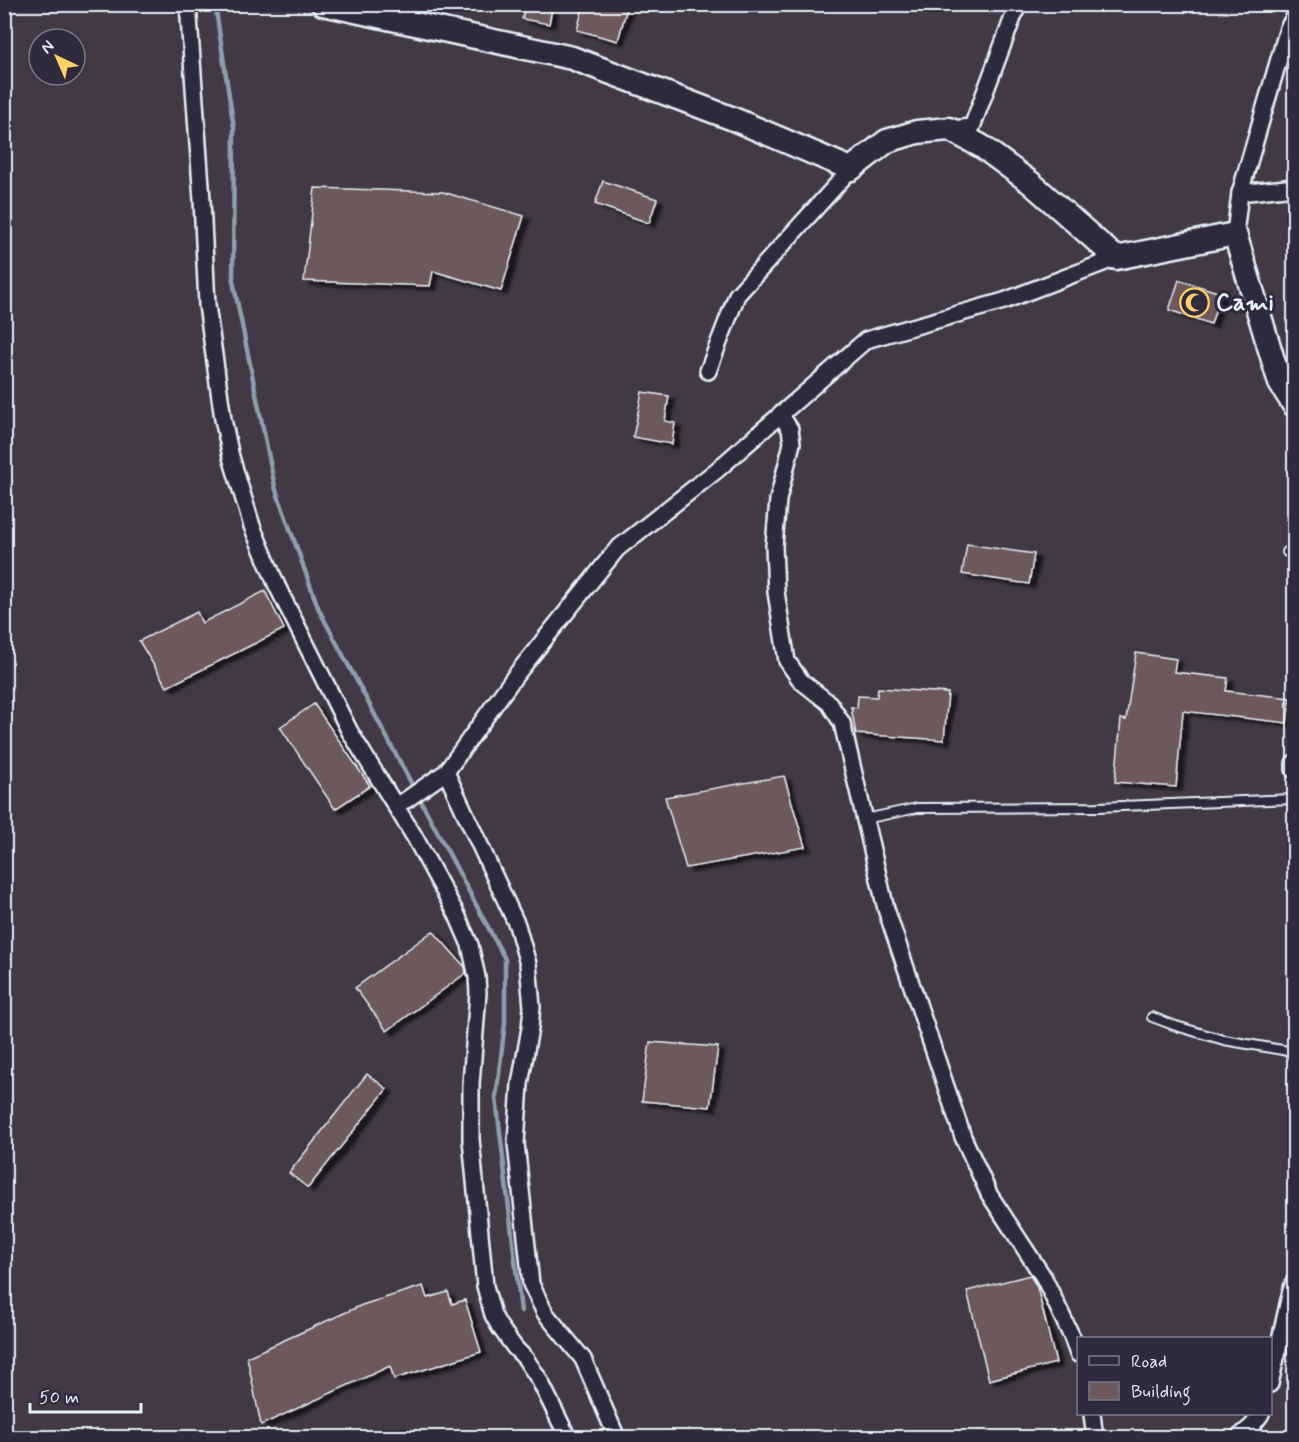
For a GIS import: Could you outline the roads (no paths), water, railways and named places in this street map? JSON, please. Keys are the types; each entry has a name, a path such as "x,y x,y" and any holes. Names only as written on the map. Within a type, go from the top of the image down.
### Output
{"street":[{"path":"188,4 207,305 223,419 231,457 252,526 277,586 350,732 401,803 470,945 476,969 478,1010 471,1083 471,1138 482,1261 488,1301 499,1326 539,1379 568,1437"},
{"path":"323,4 572,57 731,118 851,169"},
{"path":"708,371 737,295 851,169 887,141 916,132 972,127 1018,4"},
{"path":"1294,18 1288,28 1240,193 1235,234 1280,382 1294,405"},
{"path":"949,129 981,146 1030,183 1116,258"},
{"path":"1240,193 1294,187"},
{"path":"401,803 440,777 515,676 616,549 717,470 866,339 1004,301 1116,258 1235,234"},
{"path":"780,414 788,424 792,443 778,500 774,546 776,592 787,661 801,681 829,704 842,723 886,909 971,1157 989,1194 1044,1278 1077,1351"},
{"path":"1294,763 1294,770"},
{"path":"440,777 518,925 528,964 532,1007 520,1084 516,1143 531,1284 545,1313 583,1359 617,1437"},
{"path":"1272,1375 1294,1282"},
{"path":"1092,1415 1095,1437"},
{"path":"1238,1437 1252,1426 1260,1415"}],"lane":[{"path":"865,819 917,808 1098,807 1294,799"},
{"path":"1152,1017 1216,1038 1294,1052"}],"waterway":[{"path":"215,4 234,128 233,281 275,487 319,610 505,959 505,1023 496,1098 521,1311"}],"place":[{"name":"Cami","path":"1195,302"}]}
